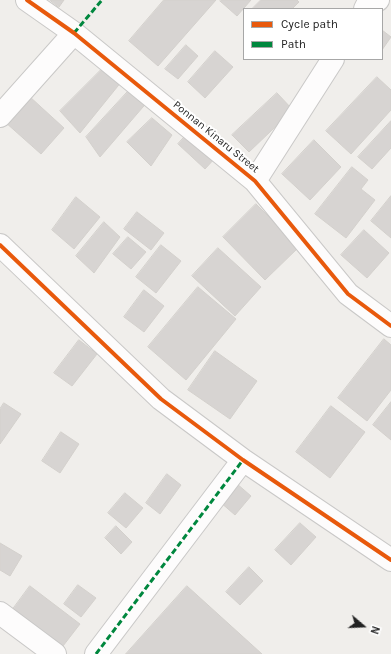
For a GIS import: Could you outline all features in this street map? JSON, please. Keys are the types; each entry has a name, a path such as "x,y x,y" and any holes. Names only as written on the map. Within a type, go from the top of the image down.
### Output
{"street":[{"name":"Ponnan Kinaru Street","path":"27,0 74,33 255,181 348,294 391,326"},
{"path":"0,116 74,33"},
{"path":"255,181 332,60"},
{"path":"0,246 161,399 243,460 391,560"},
{"path":"96,654 243,460"},
{"path":"0,613 55,654"}],"building":[{"path":"50,0 64,0 59,7"},
{"path":"164,0 216,0 158,66 129,41"},
{"path":"221,0 251,0 237,16 220,1"},
{"path":"261,0 297,0 299,2 293,8 253,8"},
{"path":"383,31 391,37 383,49"},
{"path":"186,45 198,56 178,79 165,69"},
{"path":"215,51 233,67 205,98 188,82"},
{"path":"105,66 122,81 80,133 60,111"},
{"path":"377,77 391,90 391,110 351,154 326,131"},
{"path":"133,86 149,100 100,157 86,137"},
{"path":"277,93 293,110 249,152 232,135"},
{"path":"29,96 64,128 41,154 5,122"},
{"path":"152,118 172,135 151,166 127,142"},
{"path":"391,121 391,148 372,169 358,157"},
{"path":"189,132 216,157 205,169 178,144"},
{"path":"314,140 341,167 310,200 282,174"},
{"path":"352,167 368,180 361,189 375,200 346,238 315,214"},
{"path":"391,196 391,238 371,221"},
{"path":"76,197 100,217 74,249 52,230"},
{"path":"256,204 299,247 265,280 223,237"},
{"path":"137,212 164,233 151,250 124,229"},
{"path":"104,222 120,237 94,273 76,256"},
{"path":"364,230 389,253 367,278 341,255"},
{"path":"128,237 146,252 131,269 113,254"},
{"path":"161,245 181,261 156,293 136,277"},
{"path":"218,248 261,287 235,316 192,276"},
{"path":"198,287 236,319 186,380 148,347"},
{"path":"144,290 164,306 144,332 124,317"},
{"path":"384,339 391,345 391,390 367,421 338,398"},
{"path":"79,340 97,354 72,386 54,373"},
{"path":"215,351 257,381 230,419 188,390"},
{"path":"391,402 391,440 373,425"},
{"path":"4,403 21,414 0,444 0,409"},
{"path":"331,406 365,432 330,478 296,452"},
{"path":"61,432 79,444 60,473 42,461"},
{"path":"167,474 181,485 160,514 146,503"},
{"path":"236,483 251,496 235,515 220,502"},
{"path":"125,493 143,508 126,528 108,513"},
{"path":"300,523 316,537 291,565 275,550"},
{"path":"116,526 132,542 121,554 105,538"},
{"path":"0,543 22,556 10,576 0,570"},
{"path":"249,567 263,581 240,605 226,592"},
{"path":"78,585 96,598 81,617 64,604"},
{"path":"30,586 80,624 63,646 13,609"},
{"path":"187,586 262,654 126,654"}],"marked path":[{"path":"74,33 102,0"},
{"path":"96,654 243,460"}],"cycle path":[{"path":"27,0 74,33 255,181 348,294 391,326"},
{"path":"0,245 161,399 243,460 391,560"}]}
